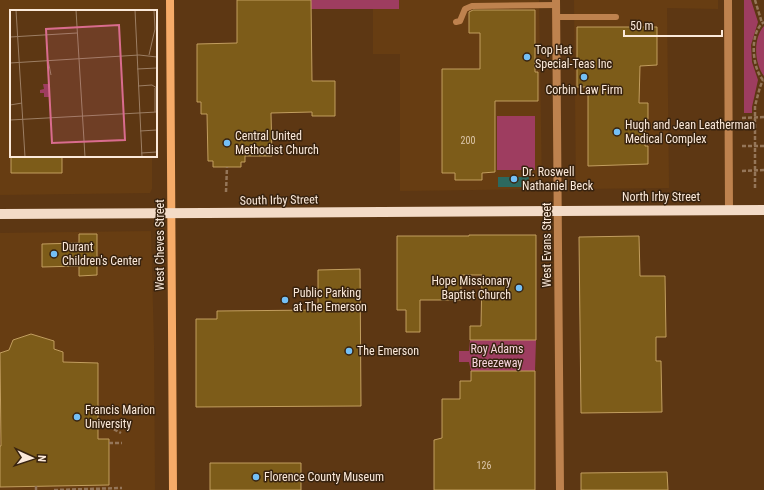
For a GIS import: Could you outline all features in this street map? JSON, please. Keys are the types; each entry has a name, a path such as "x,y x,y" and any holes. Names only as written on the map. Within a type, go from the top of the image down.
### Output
{"main road":[{"name":"West Cheves Street","path":"170,0 172,490"},
{"name":"South Irby Street","path":"0,214 172,214 558,210"},
{"name":"North Irby Street","path":"558,210 764,210"}],"street":[{"path":"728,0 729,210"},
{"name":"West Evans Street","path":"556,3 560,490"}],"lane":[{"path":"456,22 460,21 465,9 472,6 556,3"},
{"path":"556,17 616,17"}],"path":[{"path":"755,0 763,22 755,38 754,51 756,67 761,78 764,80 755,102 755,188"},
{"path":"742,118 764,117"},
{"path":"742,146 764,146"},
{"path":"226,192 227,167"},
{"path":"742,171 764,170"},
{"path":"98,421 122,433"},
{"path":"109,443 122,443"},
{"path":"54,490 122,488"}],"shaded area":[{"path":"0,0 150,0 150,10 10,10 10,157 152,157 152,189 150,193 0,195"},
{"path":"399,0 539,0 542,189 400,191 400,54 373,54 373,8 399,9"},
{"path":"574,0 718,0 718,9 667,8 669,188 576,189"},
{"name":"Francis Marion University","path":"151,231 154,345 155,490 0,490 0,233"}],"green space":[{"path":"311,0 399,0 399,9 311,9"},
{"path":"744,0 751,0 758,22 751,45 752,62 758,80 752,113 744,113"},
{"path":"764,26 764,76 758,64 756,51 758,37"},
{"path":"497,116 535,116 535,170 497,170"},
{"name":"Roy Adams Breezeway","path":"470,340 536,340 535,371 471,371 469,362 459,362 459,351 469,351"}],"water":[{"path":"498,177 511,177 511,180 516,180 516,177 529,177 528,187 498,187"}],"building":[{"path":"237,0 311,0 312,81 335,81 335,116 312,116 312,112 271,113 272,156 245,156 245,162 241,162 241,167 213,167 213,161 208,161 207,114 201,114 201,102 197,102 197,44 237,43"},
{"path":"473,10 535,10 535,72 538,72 538,101 495,101 495,172 482,173 482,180 455,180 455,173 442,173 442,69 480,69 480,33 469,33 469,12"},
{"path":"577,27 657,27 657,65 640,66 639,103 648,103 648,119 645,119 645,146 648,146 648,164 588,166 588,87 577,87"},
{"path":"11,157 62,157 62,173 11,173"},
{"path":"79,234 97,234 97,275 79,276 79,266 42,267 42,244 79,243"},
{"path":"536,235 536,340 470,340 470,326 481,326 482,275 461,275 461,300 420,300 420,332 406,332 406,310 397,310 397,236"},
{"path":"639,236 640,276 665,276 666,337 656,337 656,361 661,361 662,412 581,413 579,237"},
{"path":"360,269 361,406 196,407 196,319 217,319 217,311 318,310 318,270"},
{"path":"31,334 54,341 54,349 63,352 63,362 98,363 98,439 109,439 109,485 0,487 0,353 9,350 13,340"},
{"path":"471,371 535,371 535,490 434,490 434,440 442,438 442,399 460,399 460,381 471,381"},
{"name":"Florence County Museum","path":"210,463 301,463 301,490 210,490"},
{"path":"667,472 668,490 581,490 581,473"}],"place":[{"name":"Top Hat Special-Teas Inc","path":"527,57"},
{"name":"Corbin Law Firm","path":"584,77"},
{"name":"Hugh and Jean Leatherman Medical Complex","path":"617,132"},
{"name":"Central United Methodist Church","path":"227,143"},
{"name":"Dr. Roswell Nathaniel Beck","path":"514,179"},
{"name":"Durant Children's Center","path":"54,254"},
{"name":"Hope Missionary Baptist Church","path":"519,288"},
{"name":"Public Parking at The Emerson","path":"285,300"},
{"name":"The Emerson","path":"349,351"},
{"name":"Francis Marion University","path":"77,417"},
{"name":"Florence County Museum","path":"256,477"}]}
